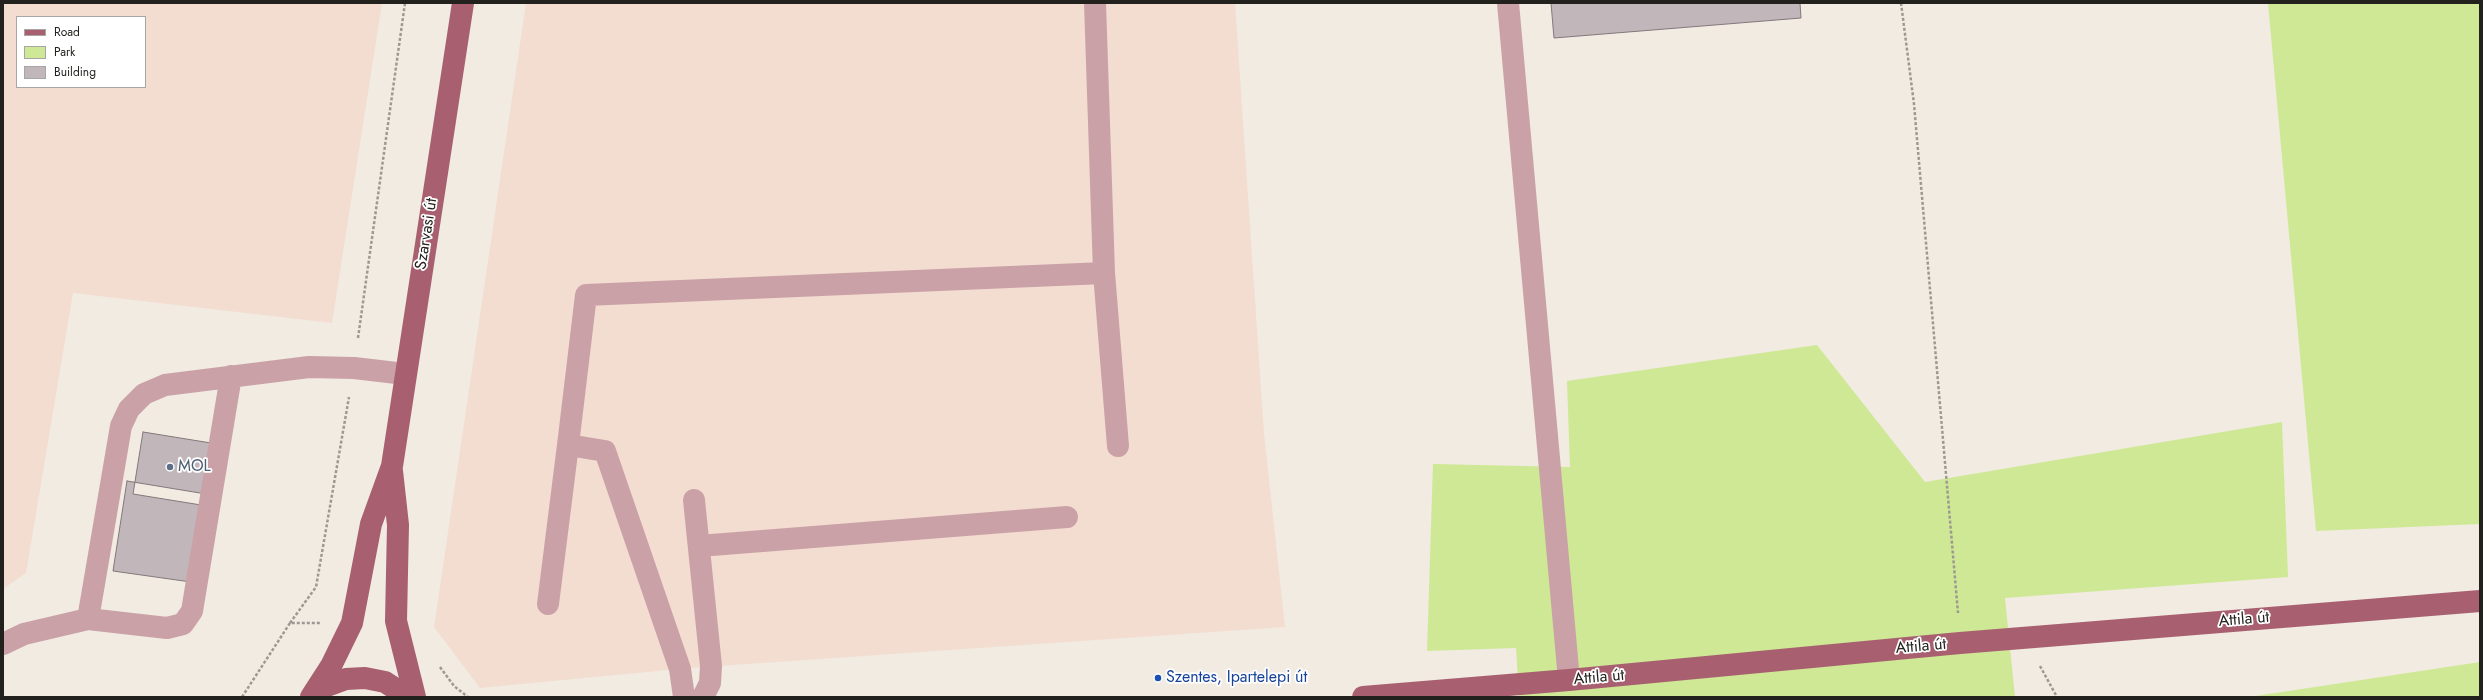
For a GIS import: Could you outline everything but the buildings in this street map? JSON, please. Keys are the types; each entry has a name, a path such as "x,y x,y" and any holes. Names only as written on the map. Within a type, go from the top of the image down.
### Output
{"main road":[{"name":"Szarvasi út","path":"392,466 463,3"},
{"path":"311,697 332,666 352,623 371,524 392,466"},
{"path":"392,466 398,525 396,621 415,697"},
{"name":"Attila út","path":"1363,697 1570,680 1960,643 2480,601"},
{"path":"311,697 327,686 339,681 365,678 385,682 408,697"}],"lane":[{"path":"1095,3 1104,272 1118,446"},
{"path":"1508,3 1570,680"},
{"path":"548,604 586,295 1104,272"},
{"path":"88,619 121,426 129,409 144,394 165,385 308,367 354,368 405,374"},
{"path":"3,644 24,634 88,619 168,628 183,624 192,611 231,376"},
{"path":"568,445 605,451 680,669 684,697"},
{"path":"694,500 711,666 710,683 703,697"},
{"path":"699,546 1067,517"}],"path":[{"path":"290,623 316,587 354,368 405,3"},
{"path":"1901,3 1914,104 1960,643"}],"shaded area":[{"path":"3,3 382,3 332,323 73,293 26,573 3,589"},
{"path":"526,3 1235,3 1264,433 1285,627 689,668 480,688 434,627"}],"green space":[{"path":"2268,3 2480,3 2480,524 2316,531"},
{"path":"1817,345 1925,482 2282,422 2288,577 2005,598 2015,697 1519,697 1516,648 1427,651 1433,464 1570,467 1567,381"},
{"path":"2480,662 2480,697 2249,697"}],"place":[{"name":"MOL","path":"170,467"},
{"name":"Szentes, Ipartelepi út","path":"1158,678"}]}
